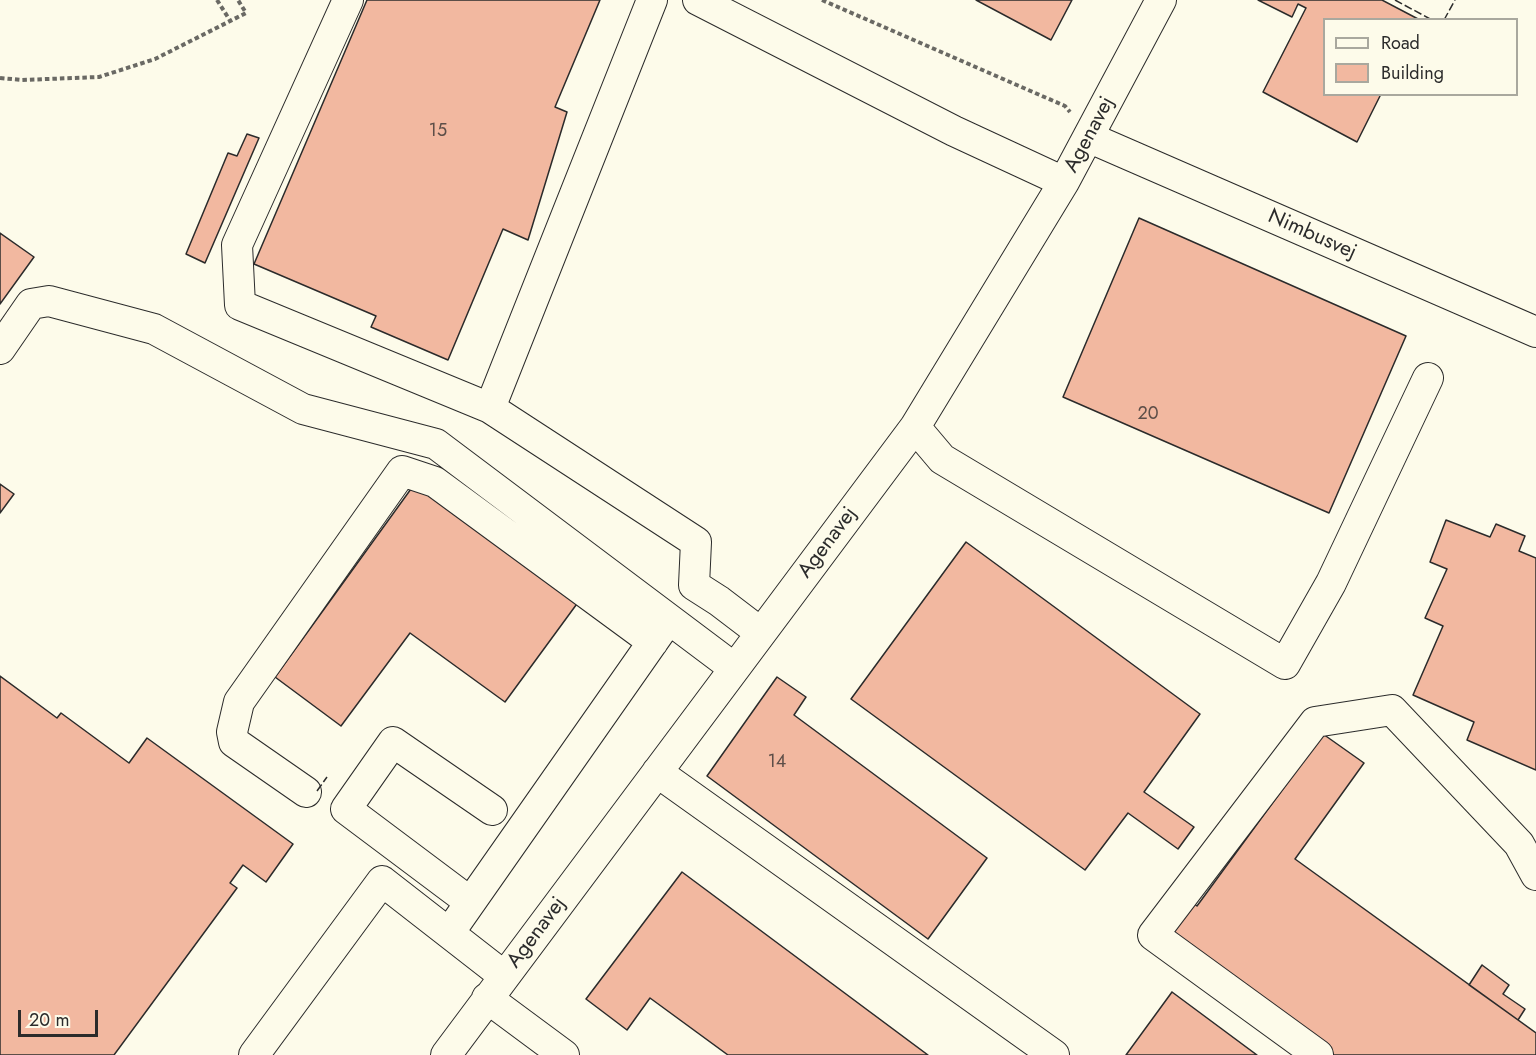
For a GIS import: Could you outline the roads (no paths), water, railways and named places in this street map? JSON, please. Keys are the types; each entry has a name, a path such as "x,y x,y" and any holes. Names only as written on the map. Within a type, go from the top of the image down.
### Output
{"street":[{"path":"348,0 237,245 240,305 490,408 696,542 694,585 761,633"},
{"path":"490,408 652,0"},
{"path":"698,0 954,131 1064,182"},
{"name":"Agenavej","path":"446,1055 915,427 1064,182 1161,0"},
{"name":"Nimbusvej","path":"1088,137 1536,333"},
{"path":"0,349 31,304 49,301 154,329 303,409 436,444 661,630"},
{"path":"915,427 942,459 1285,664 1331,583 1428,378"},
{"path":"306,792 234,742 232,732 238,702 402,471 435,482 661,630 734,668"},
{"path":"449,933 661,630"},
{"path":"1318,1055 1153,935 1315,722 1392,711 1519,844 1536,875"},
{"path":"470,902 346,809 393,742 492,810"},
{"path":"657,772 1054,1055"},
{"path":"254,1055 382,881 449,933 496,987 564,1055"}]}
